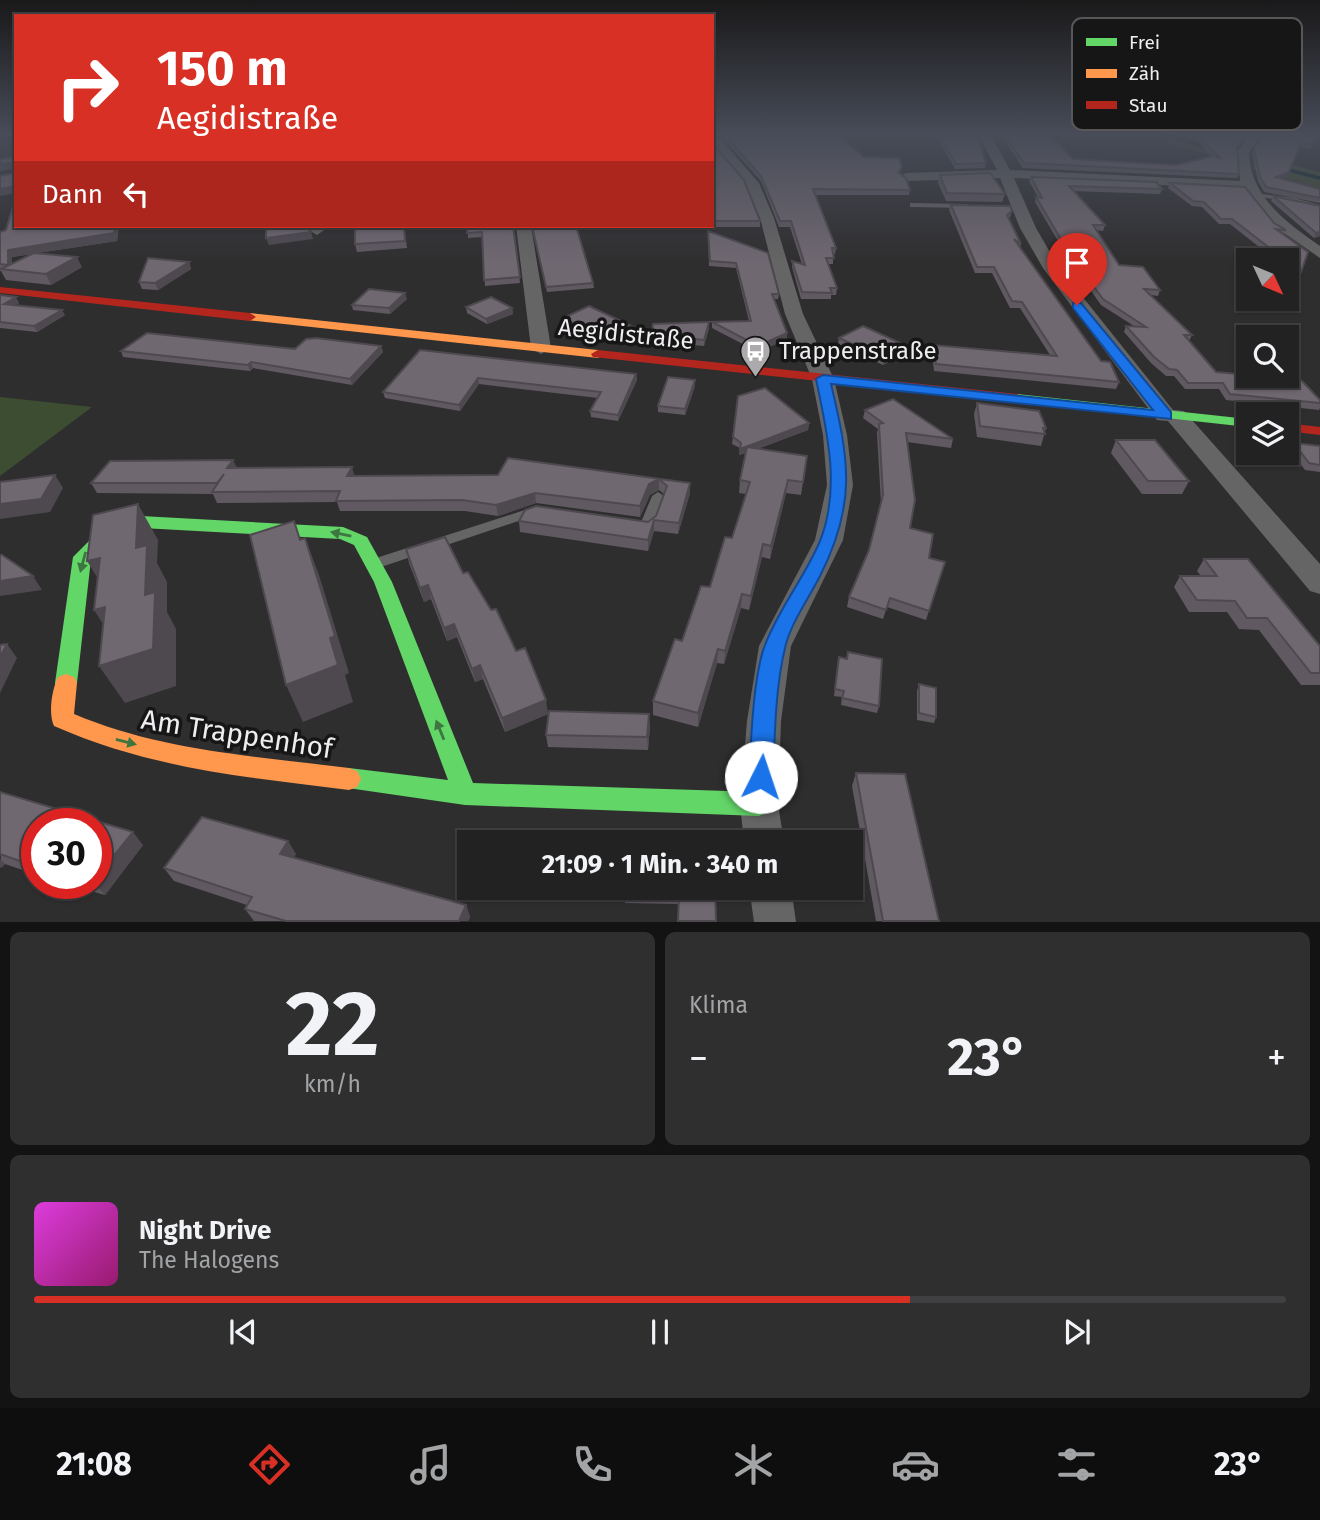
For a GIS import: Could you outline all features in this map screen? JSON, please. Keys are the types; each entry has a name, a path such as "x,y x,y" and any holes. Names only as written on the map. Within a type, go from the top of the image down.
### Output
{"street":[{"path":"747,177 767,218 794,314 823,379 835,435 840,485 829,540 775,646 764,721 759,804 762,830"},
{"path":"1004,177 1012,207 1077,305 1171,416 1320,583"},
{"path":"1050,177 1250,190"},
{"path":"1247,177 1250,190 1277,218 1320,253"},
{"path":"523,228 541,348"},
{"name":"Aegidistraße","path":"0,290 1236,423"},
{"path":"1299,429 1320,431"},
{"name":"Am Trappenhof","path":"466,794 375,564 361,541 343,533 159,522 124,525 109,531 96,539 82,557 62,719 90,733 189,758 466,794 759,804"},
{"path":"772,900 775,922"}],"lane":[{"path":"1250,190 1320,207"},
{"path":"913,205 979,206"},
{"path":"622,521 647,524 658,496"},
{"path":"375,564 524,513 548,511"}],"green space":[{"path":"1281,177 1320,177 1320,188"},
{"path":"0,397 92,407 0,476"}],"building":[{"path":"0,177 14,177 14,186 0,189"},
{"path":"714,177 741,177 760,221 714,221"},
{"path":"761,177 905,177 910,190 813,189 836,248 832,248 834,258 826,258 837,288 830,288 832,293 802,292 792,261 805,265 791,221 780,221"},
{"path":"941,177 993,177 1005,194 947,193"},
{"path":"1031,177 1156,182 1162,189 1069,186 1105,225 1093,225 1119,265 1143,267 1160,290 1144,289 1192,335 1184,335 1216,372 1236,374 1236,388 1299,388 1299,381 1302,381 1320,403 1230,394 1223,383 1188,383 1177,370 1169,369 1154,357 1126,326 1146,327 1103,299 1069,253 1036,197 1042,198"},
{"path":"1260,177 1276,177 1320,189 1320,198 1266,187"},
{"path":"1170,183 1245,187 1274,223 1286,230 1276,229 1308,252 1301,272 1299,248 1270,248 1232,219 1221,219 1204,202 1193,201"},
{"path":"1273,196 1320,206 1320,232 1316,233"},
{"path":"14,202 14,228 115,228 114,233 8,250 8,265 0,264 0,232 6,230"},
{"path":"951,205 1010,206 1012,211 1007,215 1021,244 1014,239 1101,361 1110,362 1119,382 936,364 933,345 1057,356 1022,302 1012,301 994,267 977,267"},
{"path":"266,228 308,228 311,232 266,238"},
{"path":"355,228 404,228 405,241 355,244"},
{"path":"468,228 513,228 520,277 484,280 482,232 467,233"},
{"path":"532,228 577,228 593,283 546,287"},
{"path":"708,231 768,253 779,294 772,294 787,333 758,346 712,322 751,321 736,263 710,261"},
{"path":"34,253 77,257 46,274 1,269"},
{"path":"148,258 189,262 155,283 139,282"},
{"path":"369,289 405,293 389,308 352,305"},
{"path":"0,295 16,297 4,304 62,310 34,326 0,322"},
{"path":"491,297 512,308 486,319 466,307"},
{"path":"589,306 644,332 583,329 563,318"},
{"path":"709,322 704,340 652,335 653,324"},
{"path":"863,326 907,346 884,359 839,338"},
{"path":"147,333 295,349 306,339 316,338 381,346 350,379 251,362 248,365 121,351"},
{"path":"420,350 636,374 618,415 590,411 601,392 478,378 459,405 383,392"},
{"path":"668,377 695,380 685,409 658,406"},
{"path":"765,388 809,423 740,449 741,443 733,437 738,396"},
{"path":"893,399 953,439 906,433 915,500 910,528 933,534 929,558 945,562 929,611 890,598 886,610 849,597 869,550 883,495 879,424 883,423 865,410"},
{"path":"977,403 1039,411 1046,428 1043,428 1045,434 980,426"},
{"path":"1116,440 1155,440 1189,481 1148,481"},
{"path":"1299,444 1320,446 1320,465 1309,463 1299,450"},
{"path":"747,447 807,456 803,482 788,480 771,546 763,544 751,596 742,594 725,651 718,649 698,713 653,701 675,639 682,641 701,586 710,587 725,537 732,538 750,482 740,480"},
{"path":"508,458 690,483 679,523 654,520 648,540 519,521 525,510 536,506 648,522 656,516 667,486 659,479 649,484 640,506 535,493 496,505 462,500 336,501 340,491 212,492 224,474 217,483 91,483 110,461 233,460 227,468 352,467 347,476 498,475"},
{"path":"55,475 41,499 0,504 0,482"},
{"path":"138,504 136,548 147,545 145,595 155,592 153,649 99,666 105,607 94,610 100,558 87,561 93,515"},
{"path":"294,521 300,540 305,538 335,636 330,638 338,665 286,685 250,535"},
{"path":"445,537 463,573 468,572 491,610 496,609 516,651 525,648 546,700 502,718 480,665 472,669 454,624 444,628 428,585 420,588 406,549"},
{"path":"2,555 33,576 0,581"},
{"path":"1204,559 1248,559 1320,646 1320,673 1311,673 1267,618 1247,618 1235,601 1197,600 1180,576 1217,576"},
{"path":"7,644 0,657 0,645"},
{"path":"848,652 882,659 879,706 842,698 844,691 835,689 839,657 847,659"},
{"path":"919,684 936,688 936,717 919,713"},
{"path":"549,711 649,714 647,737 546,735"},
{"path":"856,773 905,774 939,921 883,921"},
{"path":"0,792 53,808 21,808 21,861 0,854"},
{"path":"202,817 288,841 280,854 466,905 459,921 286,921 245,909 252,897 164,868"},
{"path":"112,826 133,832 112,858"},
{"path":"679,900 715,900 716,921 678,921"}],"traffic: fast":[{"path":"1017,398 1236,422"},
{"path":"66,683 82,557 107,533 141,522 343,533 361,541 383,582 465,794"},
{"path":"349,779 465,794 759,804"}],"traffic: slow":[{"path":"250,317 598,354"},
{"path":"66,683 62,719 130,745 239,766 349,779"}],"traffic: jam":[{"path":"0,290 250,317"},
{"path":"598,354 1017,398"},
{"path":"1299,429 1320,431"}],"place":[{"name":"Trappenstraße","path":"756,378"}],"route":[{"path":"761,777 764,721 775,646 829,540 840,485 835,435 823,379 1165,415 1077,305"}]}
